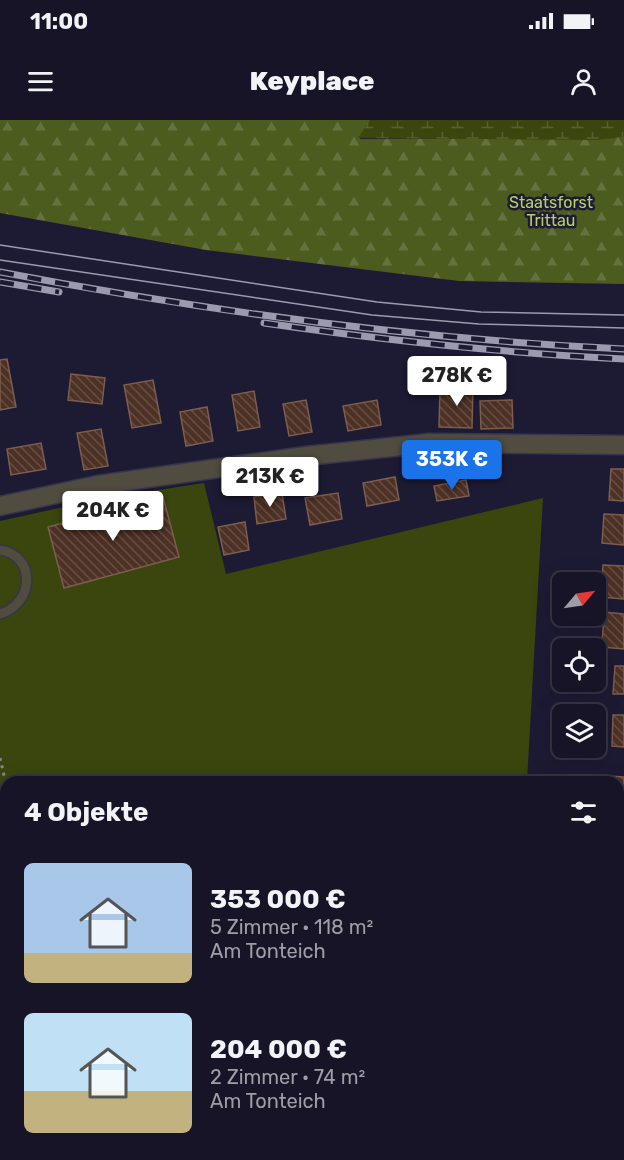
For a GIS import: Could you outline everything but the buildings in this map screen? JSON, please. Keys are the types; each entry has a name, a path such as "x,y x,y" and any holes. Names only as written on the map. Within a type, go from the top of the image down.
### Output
{"street":[{"path":"0,506 98,485 306,456 430,443 624,445"}],"lane":[{"path":"0,550 14,556 22,564 27,585 18,605 0,614"}],"path":[{"path":"0,758 4,776"}],"green space":[{"name":"Staatsforst Trittau","path":"0,120 371,120 360,139 624,137 624,284 459,281 206,250 0,213"},
{"path":"370,120 624,120 624,137 596,140 358,138"},
{"path":"204,483 226,574 543,498 527,776 0,776 0,521 100,499"}],"tram line":[{"path":"0,245 377,302 481,312 624,315"},
{"path":"0,260 372,315 479,324 624,328"}],"railway":[{"path":"0,272 232,311 389,331 624,349"},
{"path":"0,282 59,292"},
{"path":"264,323 443,345 624,359"}]}
